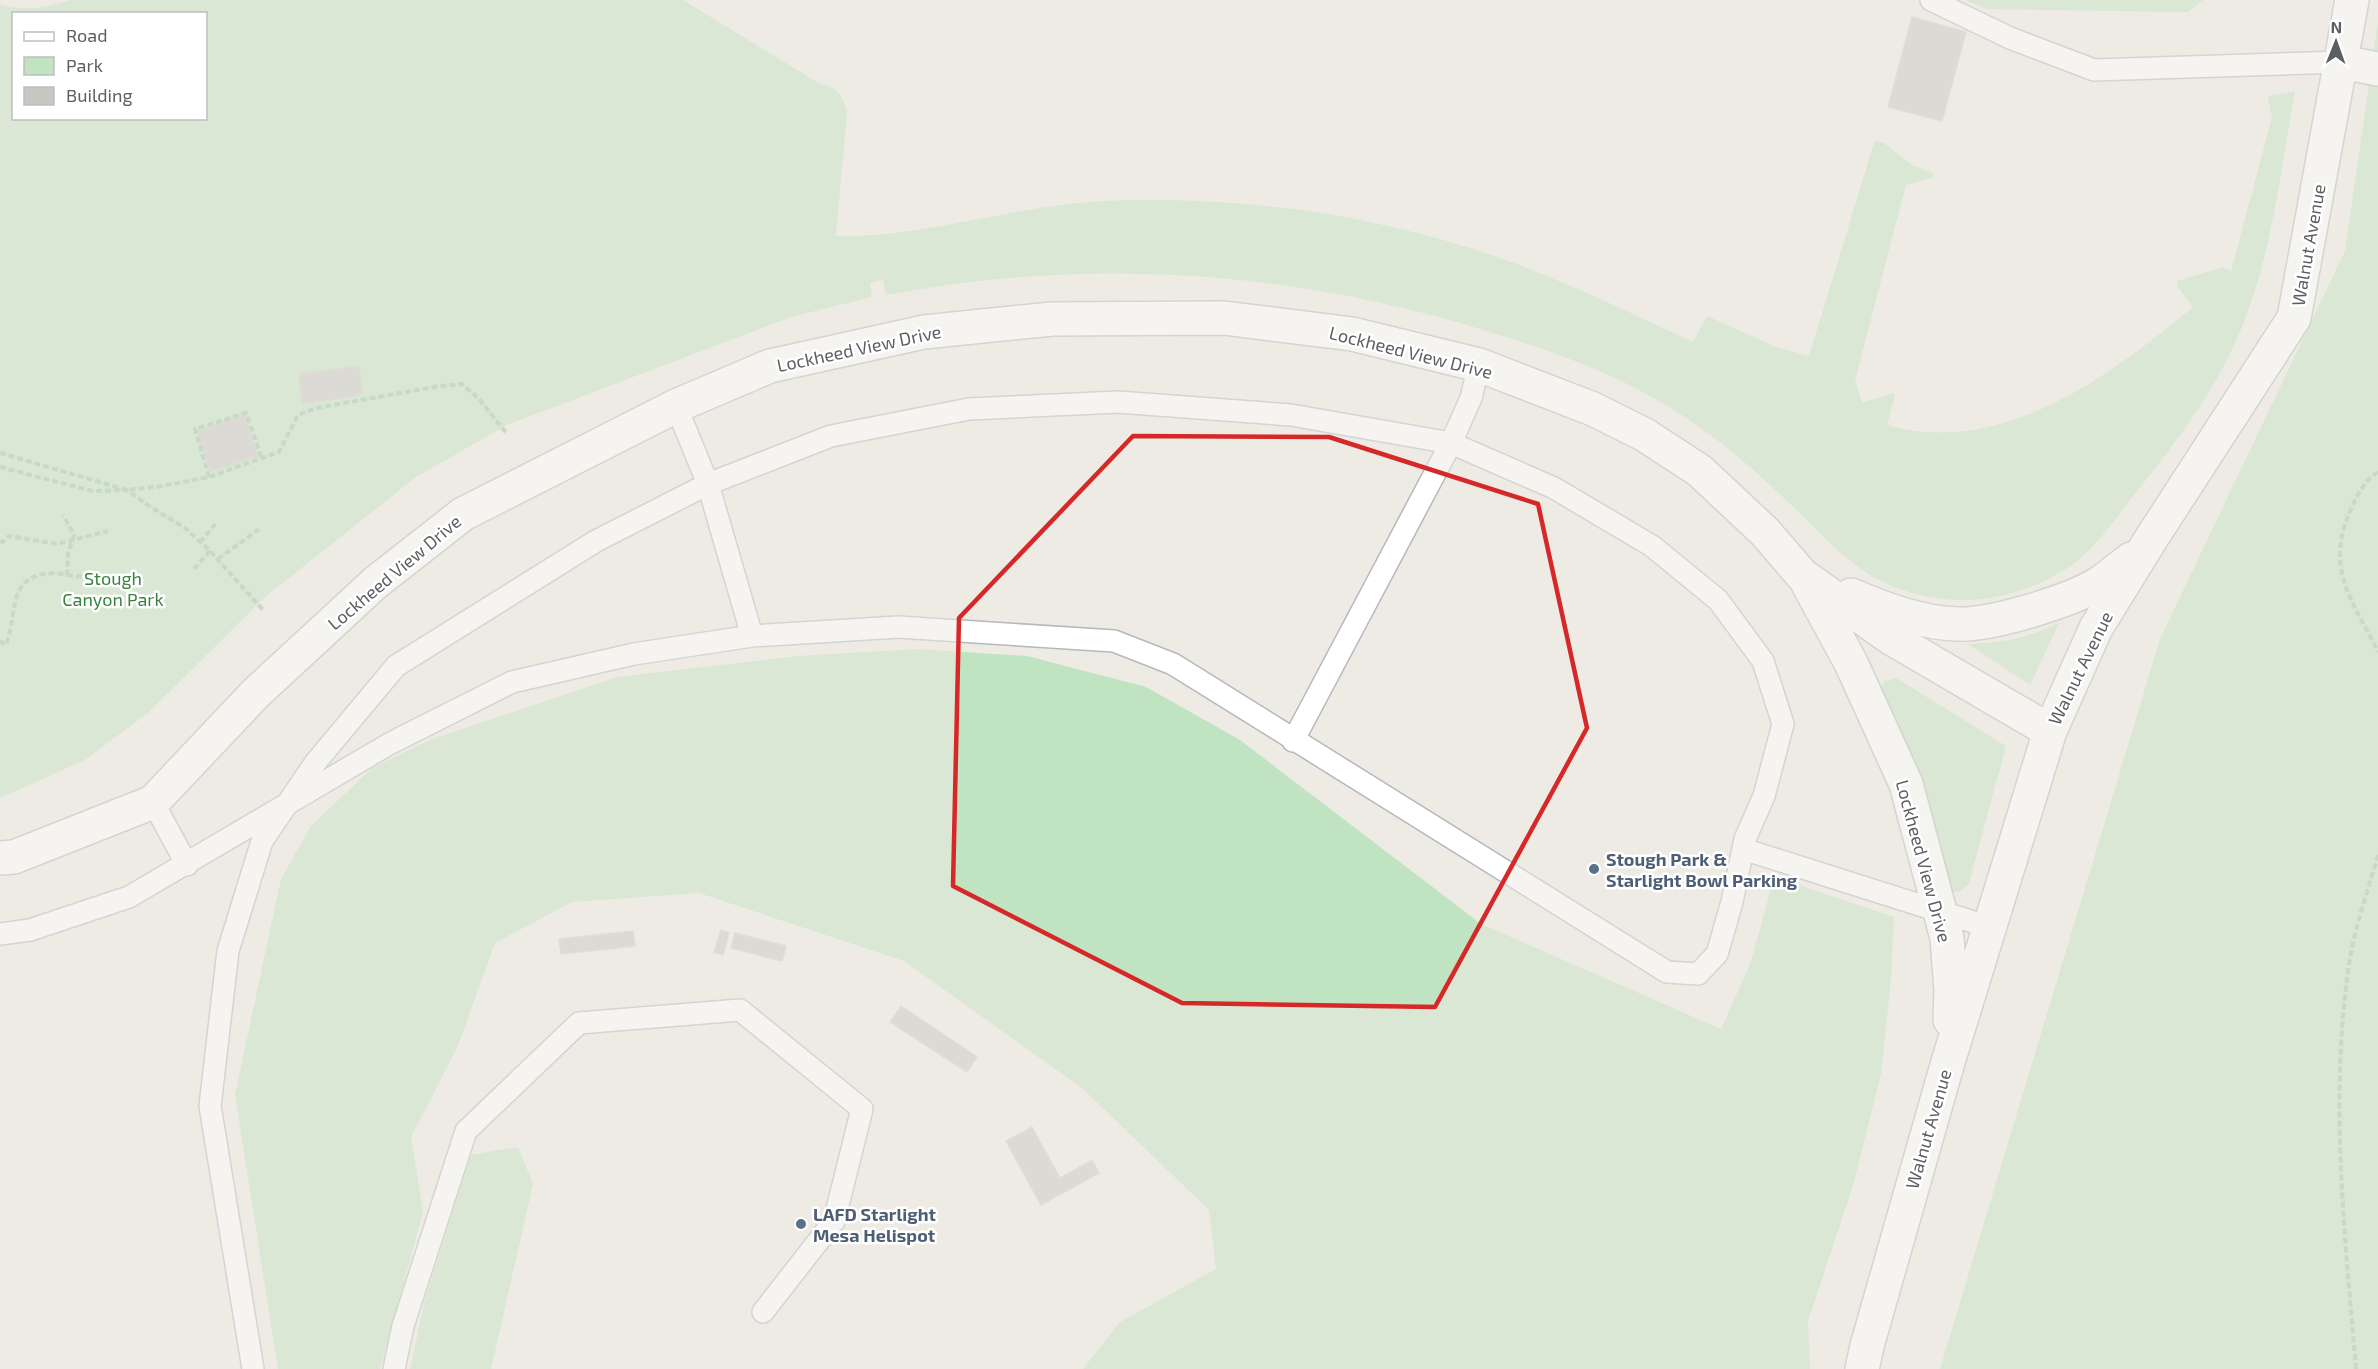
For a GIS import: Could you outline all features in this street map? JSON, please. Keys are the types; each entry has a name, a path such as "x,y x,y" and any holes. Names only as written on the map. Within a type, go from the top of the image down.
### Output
{"street":[{"name":"Walnut Avenue","path":"1862,1369 1948,1062 2050,731 2096,628 2294,318 2352,0"},
{"path":"2342,62 2378,69"},
{"name":"Lockheed View Drive","path":"0,858 14,857 153,802 255,694 375,583 463,513 676,406 770,366 924,332 1052,319 1224,318 1352,334 1479,365 1593,409 1645,435 1700,471 1757,524 1802,575 1851,663 1906,784 1947,938 1951,990 1948,1062"},
{"name":"Lockheed View Drive","path":"1802,575 1900,614 1967,624 2005,618 2054,603 2097,585 2135,557 2149,542"},
{"name":"Lockheed View Drive","path":"1802,575 1891,638 2050,731"}],"lane":[{"path":"1931,0 2010,38 2094,70 2342,62"},
{"path":"1293,741 1451,443 1471,398 1479,365"},
{"path":"0,934 30,930 129,897 187,865 288,802 389,744 512,682 634,654 752,636 898,627 1114,641 1173,664 1293,741 1667,972 1698,974 1718,954 1745,839 1764,796 1783,724 1763,661 1718,600 1652,546 1554,488 1451,443 1291,415 1129,403 969,409 831,436 708,484 596,541 396,666 315,763 288,802 262,841 228,951 210,1106 253,1369"},
{"path":"676,406 708,484 752,636"},
{"path":"153,802 187,865"},
{"path":"1743,849 1989,927"},
{"path":"394,1369 403,1326 466,1131 579,1023 740,1010 862,1109 834,1221 763,1312"}],"path":[{"path":"0,467 92,491 162,486 209,477 279,452 298,415 307,411 440,386 462,384 479,399 507,434"},
{"path":"209,477 195,429 246,413 262,459"},
{"path":"0,453 127,490 148,506 185,528 210,550 264,611"},
{"path":"2378,472 2371,477 2356,498 2346,518 2338,551 2342,578 2378,652"},
{"path":"63,515 74,536 68,553 67,575"},
{"path":"200,542 217,522"},
{"path":"218,559 259,529"},
{"path":"0,541 3,542 9,536 57,544 108,531"},
{"path":"194,569 210,550"},
{"path":"0,641 6,645 11,633 16,597 20,587 44,573 84,577"},
{"path":"2356,1369 2340,1170 2340,1038 2349,962 2378,855"}],"highlighted area":[{"path":"1133,436 1329,437 1538,504 1587,728 1435,1007 1182,1003 953,886 959,618"}],"green space":[{"name":"Stough Canyon Park","path":"72,0 683,0 820,84 831,87 841,96 847,111 836,236 903,232 1038,208 1105,201 1208,201 1260,205 1362,220 1462,246 1557,280 1693,342 1707,316 1776,347 1809,356 1875,140 1884,143 1912,165 1934,174 1932,178 1906,185 1855,380 1862,403 1893,393 1895,395 1887,425 1929,432 1971,430 2012,420 2052,404 2090,383 2126,359 2193,307 2177,286 2177,281 2224,267 2231,272 2272,117 2268,96 2295,91 2277,199 2265,253 2250,305 2228,358 2183,431 2099,539 2077,561 2061,572 2026,589 1988,598 1949,600 1906,591 1886,583 1868,574 1836,549 1764,479 1725,446 1659,401 1611,376 1561,356 1483,330 1410,310 1336,294 1262,283 1187,276 1111,274 1036,276 961,283 886,295 883,280 870,283 872,297 791,317 507,425 416,477 265,597 148,713 85,760 0,798 0,5 44,7"},
{"path":"1965,0 2203,0 2188,12 1987,9"},
{"path":"2378,22 2378,1369 1940,1369 2160,639 2345,251"},
{"path":"2059,623 2030,685 1968,644 2015,639"},
{"path":"918,649 1027,656 1146,687 1240,740 1481,924 1721,1029 1751,962 1774,877 1894,917 1891,978 1881,1074 1853,1186 1808,1321 1810,1369 1083,1369 1120,1322 1216,1269 1209,1210 1082,1088 904,961 699,893 572,902 495,943 457,1048 411,1137 423,1212 380,1369 278,1369 235,1095 281,879 311,826 372,768 430,740 617,677 798,656"},
{"path":"1896,678 2006,746 1969,883 1960,892 1952,892 1949,886 1940,841 1916,762 1881,690 1884,681"},
{"path":"518,1147 533,1184 491,1369 410,1369 425,1300 471,1155"}],"building":[{"path":"1912,17 1966,32 1942,121 1888,107"},
{"path":"359,366 363,395 302,404 299,374"},
{"path":"245,415 258,456 210,472 197,430"},
{"path":"721,930 729,933 723,955 714,952"},
{"path":"633,931 635,946 561,954 559,939"},
{"path":"735,933 786,946 782,961 731,948"},
{"path":"901,1006 977,1057 967,1072 890,1022"},
{"path":"1032,1127 1060,1178 1092,1160 1099,1173 1041,1205 1006,1141"}],"place":[{"name":"Stough Park & Starlight Bowl Parking","path":"1594,869"},
{"name":"LAFD Starlight Mesa Helispot","path":"801,1224"}]}
